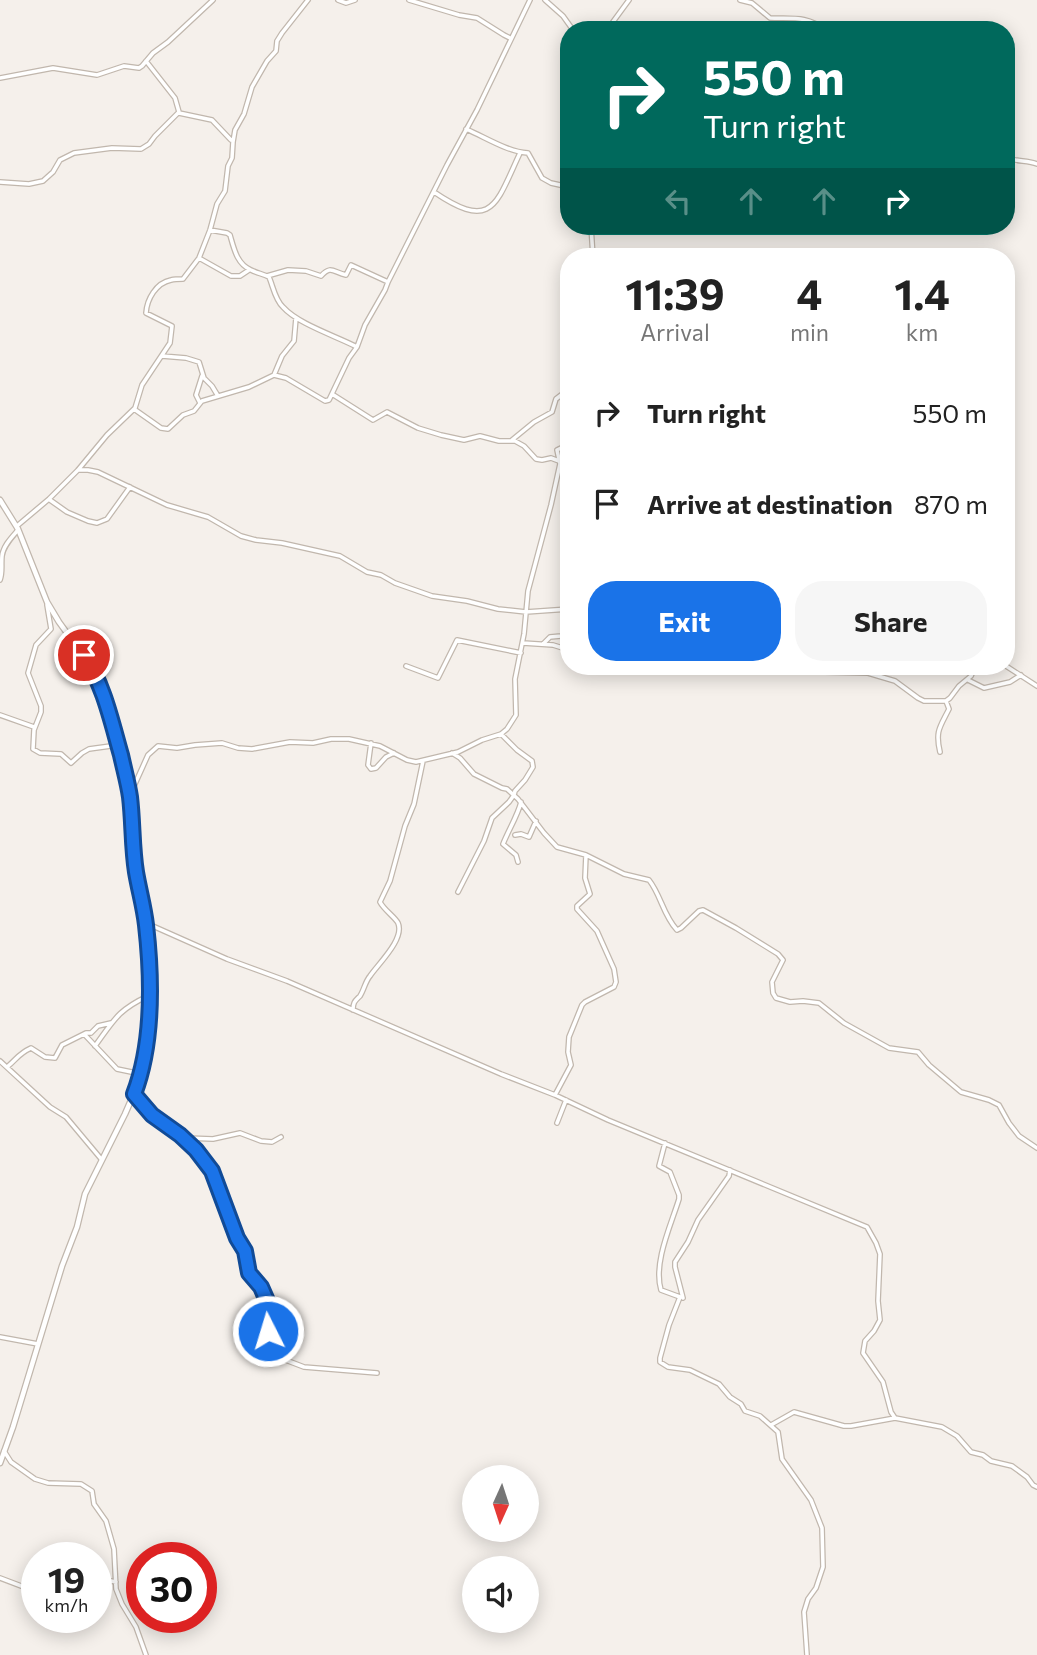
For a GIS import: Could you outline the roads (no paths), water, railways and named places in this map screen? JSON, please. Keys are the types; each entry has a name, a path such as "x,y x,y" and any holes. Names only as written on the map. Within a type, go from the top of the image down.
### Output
{"street":[{"path":"0,78 53,68 97,75 124,66 139,68 213,0"},
{"path":"0,580 3,553 17,528 78,470 96,447 134,409 142,385 170,343 172,326 146,313 148,302 162,284 183,279 199,258 217,204 227,185 235,130 247,108 253,87 267,61 276,51 277,41 282,33 308,0"},
{"path":"338,0 346,3 355,0"},
{"path":"409,0 463,17 477,18 504,36 511,37"},
{"path":"274,375 291,381 325,401 330,400 365,325 530,0"},
{"path":"545,0 567,21"},
{"path":"614,21 629,0"},
{"path":"740,0 752,1 770,18 793,17 808,21"},
{"path":"146,61 175,98 179,113"},
{"path":"179,113 212,120 233,142"},
{"path":"0,182 29,184 43,180 53,172 60,160 74,153 112,148 141,149 179,113"},
{"path":"466,129 520,153 529,154 542,178 560,185"},
{"path":"433,192 464,209 489,209 520,153"},
{"path":"1015,160 1037,164"},
{"path":"210,230 230,235 237,256 250,270 270,279 280,304 296,318 357,347"},
{"path":"199,258 232,276 240,276 250,270"},
{"path":"267,276 288,270 306,271 321,276 329,270 346,275 351,265 388,282"},
{"path":"134,409 161,428 168,429 183,415 194,411 200,403 249,387 274,375 282,356 295,337 296,318"},
{"path":"161,356 195,360 201,365 202,376 196,395 200,403"},
{"path":"202,376 218,396"},
{"path":"332,394 373,420 387,412 418,428 449,438 464,440 480,436 512,441 524,446 536,459 551,458 559,461"},
{"path":"512,441 534,422 552,412 556,399 560,396"},
{"path":"130,795 148,755 159,746 177,748 222,743 252,749 280,743 313,743 339,739 371,743 407,760 423,761 463,750 502,734 516,715 515,680 523,643 528,591 551,505 559,461 557,450 560,448"},
{"path":"78,470 98,472 167,505 208,517 247,538 340,556 367,572 381,575 424,594 467,601 489,608 526,612 560,610"},
{"path":"49,499 67,512 97,523 108,517 130,487"},
{"path":"0,500 17,528 47,602 93,668 105,695 130,795 136,872 149,958 148,1035 141,1074 133,1097 85,1194 77,1227 62,1266 10,1439 0,1463"},
{"path":"47,602 51,629 36,645 28,673 41,706 34,727 34,751 61,754 70,763 85,751 118,745"},
{"path":"543,644 550,637 560,636"},
{"path":"406,667 438,678 457,640 521,653"},
{"path":"523,643 560,647"},
{"path":"1015,671 1037,686"},
{"path":"873,675 899,683 922,700 946,701 971,675"},
{"path":"967,680 984,688 1010,682 1021,675"},
{"path":"940,751 937,738 939,726 949,709 946,701"},
{"path":"0,715 34,727"},
{"path":"458,892 484,841 492,818 514,795 533,764 502,734"},
{"path":"371,743 368,765 371,768 375,768 394,753"},
{"path":"452,753 474,774 502,789 508,789 557,847 586,855 624,874 649,880 668,919 677,930 703,910 778,954 783,960 772,982 776,998 790,1002 819,1003 844,1023 889,1048 918,1052 961,1092 999,1105 1019,1136 1037,1148"},
{"path":"353,1010 355,999 391,949 397,936 397,922 380,902 390,881 414,804 423,761"},
{"path":"518,862 516,855 503,844 521,802"},
{"path":"515,835 529,837 536,821"},
{"path":"555,1095 571,1065 569,1037 582,1005 614,986 616,982 614,970 597,931 577,909 590,894 585,882 586,855"},
{"path":"145,923 868,1229 880,1254 880,1320 865,1341 863,1353 883,1382 895,1418"},
{"path":"95,1046 124,1009 148,996"},
{"path":"7,1067 22,1051 30,1048 45,1057 55,1058 62,1045 91,1033 98,1026 111,1023"},
{"path":"84,1034 117,1069 141,1074"},
{"path":"0,1061 50,1107 66,1117 102,1160"},
{"path":"133,1097 157,1120 183,1137 204,1158 214,1176 237,1238 245,1251 249,1273 261,1287 268,1303 268,1335 274,1351 283,1359 304,1367 377,1373"},
{"path":"557,1123 566,1100"},
{"path":"183,1137 213,1139 240,1133 272,1142 281,1137"},
{"path":"665,1143 659,1166 670,1172 679,1195 661,1258 659,1283 661,1290 680,1299 669,1325 660,1362 668,1367 690,1370 719,1384 745,1411 760,1416 779,1435 784,1464 811,1500 822,1528 822,1571 804,1612 807,1655"},
{"path":"683,1298 676,1262 698,1220 729,1176 730,1170"},
{"path":"0,1337 38,1344"},
{"path":"771,1425 794,1412 832,1424 851,1426 895,1418 944,1428 957,1436 971,1452 1012,1466 1037,1487"},
{"path":"4,1451 11,1462 35,1479 48,1483 82,1484 92,1491 94,1504 106,1521 113,1544 118,1595 136,1627 146,1655"},
{"path":"0,1578 21,1586"},
{"path":"112,1581 116,1582"}]}
